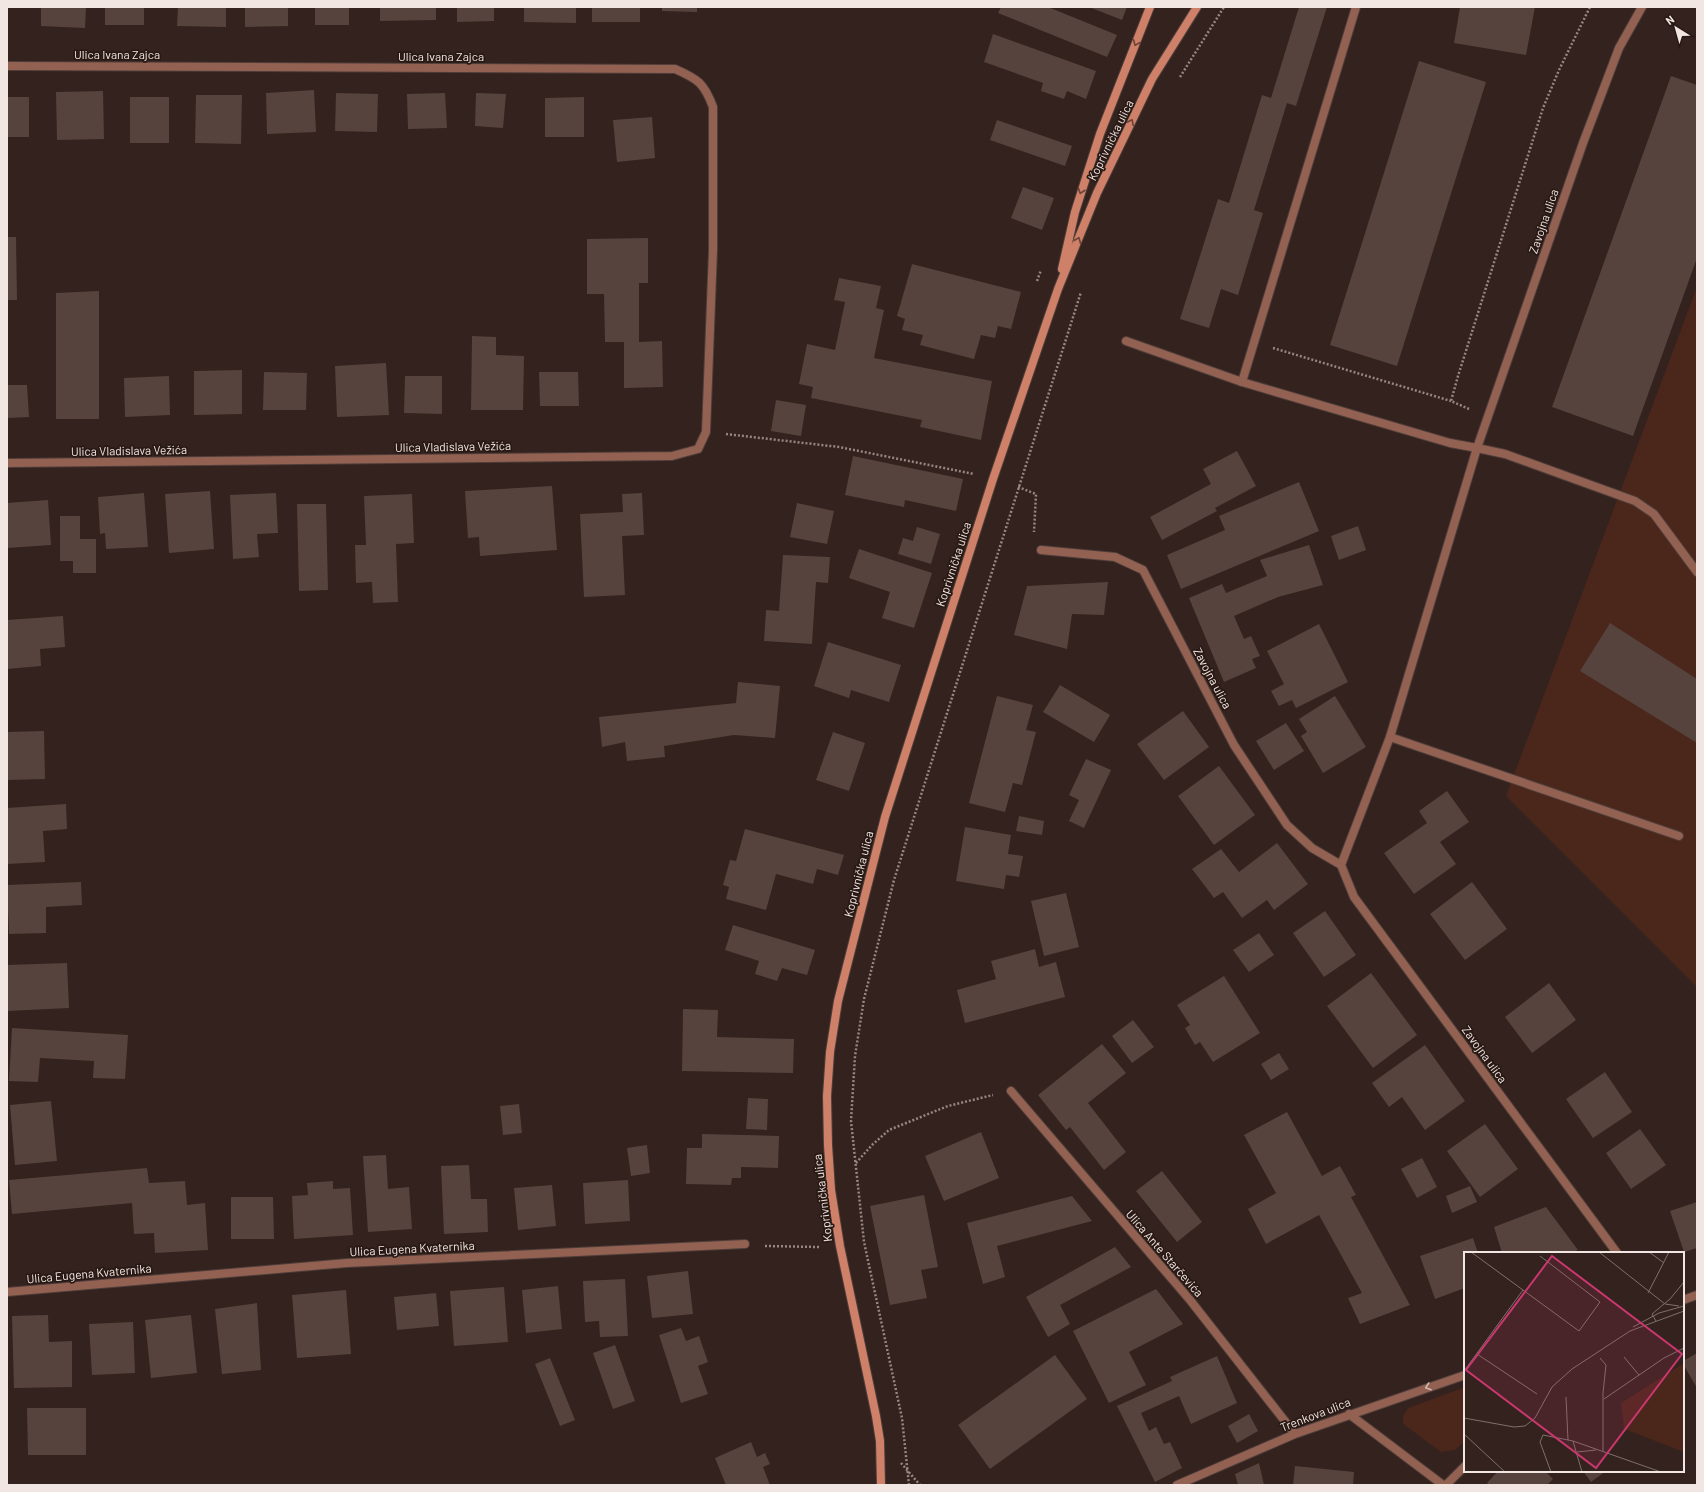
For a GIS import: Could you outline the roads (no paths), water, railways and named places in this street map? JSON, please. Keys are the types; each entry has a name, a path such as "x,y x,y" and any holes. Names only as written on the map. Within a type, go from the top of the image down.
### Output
{"main road":[{"name":"Koprivnička ulica","path":"1058,290 1075,212 1100,134 1150,7"},
{"name":"Koprivnička ulica","path":"881,1485 880,1441 876,1416 840,1246 831,1190 827,1096 830,1052 838,1001 885,817 993,479 1058,290 1097,194 1152,79 1197,7"}],"street":[{"path":"1242,382 1356,7"},
{"name":"Zavojna ulica","path":"1341,865 1390,738 1477,448 1583,143 1619,48 1642,7"},
{"name":"Ulica Ivana Zajca","path":"7,66 675,69 693,77 706,89 713,107 713,250"},
{"name":"Ulica Vladislava Vežića","path":"7,463 672,456 698,449 706,432 713,250"},
{"path":"1126,341 1242,382 1450,443 1505,454 1635,501 1654,514 1697,572"},
{"name":"Zavojna ulica","path":"1042,550 1115,557 1143,570 1234,745 1287,825 1312,848 1341,865 1354,897 1615,1252"},
{"path":"1390,738 1679,836"},
{"name":"Ulica Ante Starčevića","path":"1011,1091 1190,1300 1295,1434"},
{"name":"Ulica Eugena Kvaternika","path":"7,1292 347,1263 745,1244"},
{"path":"1684,1300 1697,1295"},
{"name":"Trenkova ulica","path":"1177,1485 1295,1434 1464,1375"},
{"path":"1349,1414 1445,1485 1464,1467"}]}
